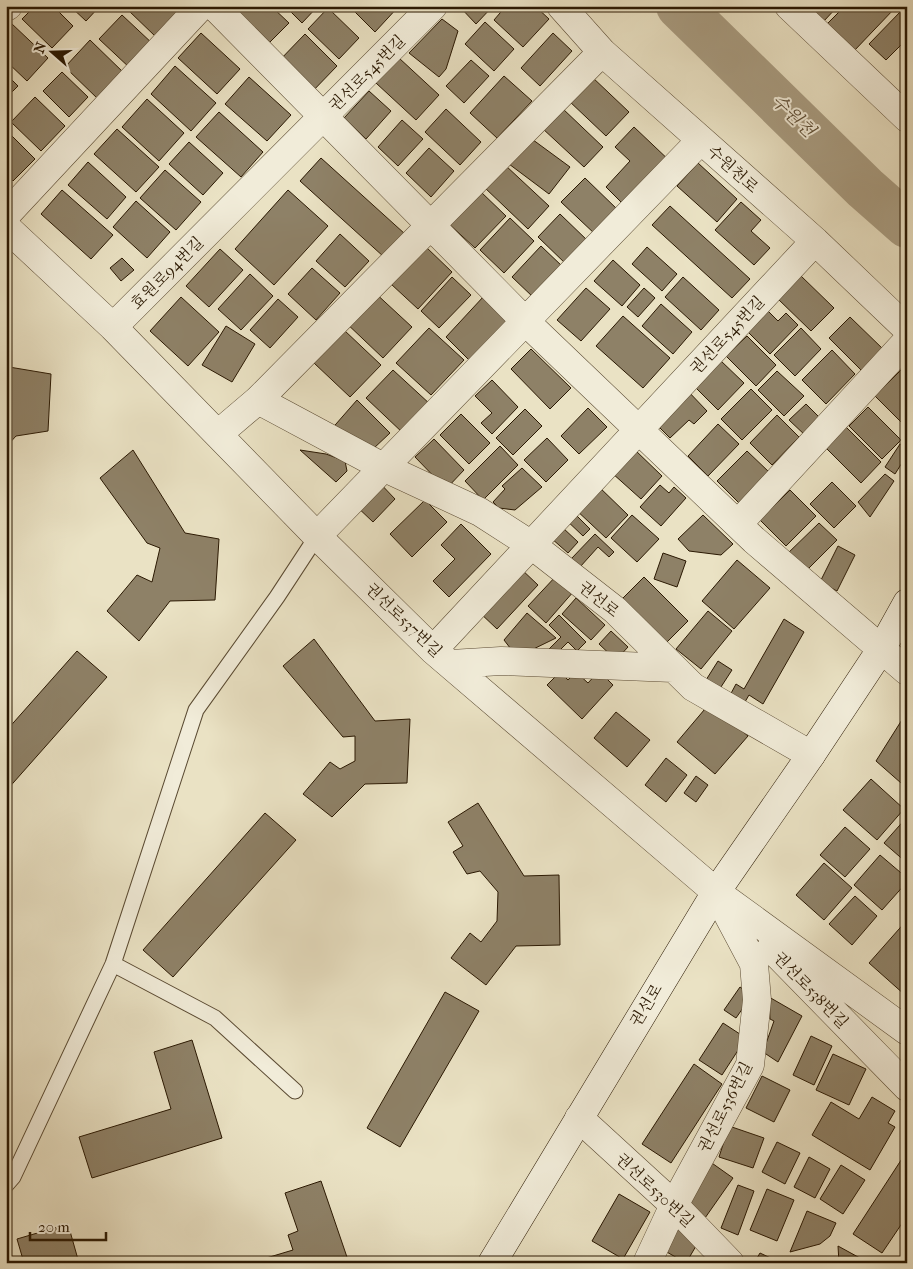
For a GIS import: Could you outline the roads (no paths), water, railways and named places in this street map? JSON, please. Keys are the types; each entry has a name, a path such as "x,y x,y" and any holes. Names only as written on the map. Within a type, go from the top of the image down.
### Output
{"street":[{"path":"6,215 201,6"},
{"path":"214,6 323,116"},
{"name":"권선로545번길","path":"433,6 323,116 526,322 738,524 907,671"},
{"name":"수원천로","path":"562,6 602,52 815,242 907,329"},
{"path":"789,6 907,118"},
{"path":"218,434 258,400 602,52"},
{"name":"효원로94번길","path":"113,327 323,116"},
{"path":"317,536 700,140"},
{"path":"6,227 113,327"},
{"name":"권선로545번길","path":"442,657 533,546 639,429 815,242"},
{"name":"권선로537번길","path":"113,327 317,536 442,657 716,892"},
{"path":"738,524 907,341"},
{"path":"258,400 383,467 480,512 533,546"},
{"name":"권선로","path":"533,546 615,610 693,687 811,755"},
{"name":"권선로","path":"492,1263 716,892 882,648 907,603"},
{"path":"442,657 673,668"},
{"path":"716,892 907,1031"},
{"name":"권선로538번길","path":"716,892 907,1087"},
{"name":"권선로536번길","path":"647,1263 674,1206 750,1065 758,1000 754,964 716,892"},
{"name":"권선로530번길","path":"578,1118 674,1206 730,1263"}],"lane":[{"path":"6,1185 13,1177 113,964 196,710 277,597 317,536"},
{"path":"113,964 215,1018 296,1091"}],"waterway":[{"name":"수원천","path":"679,6 865,188 907,225"}]}
